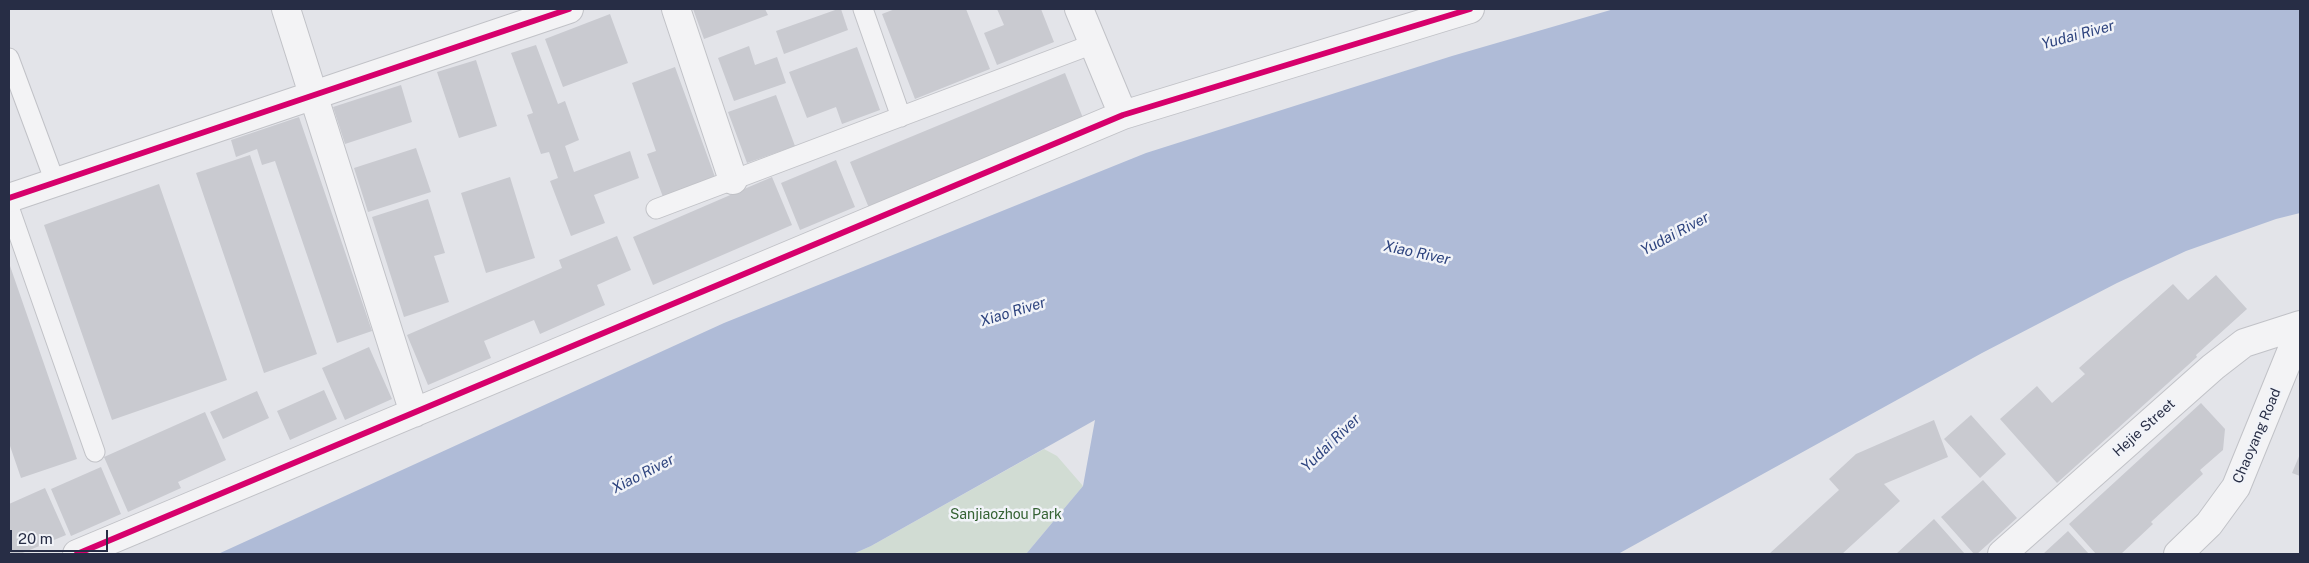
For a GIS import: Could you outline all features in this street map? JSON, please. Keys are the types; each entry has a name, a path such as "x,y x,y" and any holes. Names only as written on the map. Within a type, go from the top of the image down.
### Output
{"street":[{"path":"286,9 414,412"},
{"path":"9,198 569,9"},
{"path":"676,9 734,180"},
{"path":"1078,9 1122,115"},
{"path":"77,554 1122,115 1470,9"},
{"name":"Hejie Street","path":"2002,554 2213,367 2244,343 2300,326"},
{"name":"Chaoyang Road","path":"2178,554 2209,524 2236,487 2300,330"}],"lane":[{"path":"863,9 900,117"},
{"path":"656,209 1093,44"},
{"path":"9,58 55,182"},
{"path":"9,207 95,452"}],"green space":[{"name":"Sanjiaozhou Park","path":"1044,449 1057,456 1083,486 1026,554 853,554 871,546"}],"water":[{"path":"1614,9 2300,9 2300,213 2276,219 2186,251 2117,283 1982,353 1618,554 1026,554 1083,486 1095,420 871,546 853,554 218,554 724,323 1146,153 1452,56"}],"building":[{"path":"693,9 765,9 768,15 704,39"},
{"path":"841,9 848,30 784,54 776,31"},
{"path":"895,9 966,9 990,69 915,99 882,14"},
{"path":"997,9 1041,9 1054,42 997,65 984,33 1004,25"},
{"path":"610,14 628,63 563,87 545,39"},
{"path":"536,45 558,104 565,101 579,140 565,146 574,172 630,151 639,178 594,195 605,223 571,236 550,181 558,178 549,152 541,154 527,115 533,113 511,53"},
{"path":"749,46 755,65 777,57 786,83 734,101 718,58"},
{"path":"857,47 880,110 842,124 836,107 807,118 789,72"},
{"path":"476,60 497,126 459,138 437,72"},
{"path":"675,67 715,177 663,197 647,154 656,151 632,83"},
{"path":"1065,73 1083,118 869,208 850,162"},
{"path":"401,85 412,122 345,144 333,107"},
{"path":"776,95 795,146 747,163 728,112"},
{"path":"299,117 372,331 337,343 275,161 262,165 257,149 236,157 231,140"},
{"path":"416,148 431,192 368,212 354,168"},
{"path":"250,155 317,354 264,373 196,173"},
{"path":"836,160 855,207 800,230 781,183"},
{"path":"510,177 535,258 486,273 461,193"},
{"path":"772,177 792,225 653,285 633,237"},
{"path":"159,184 227,380 112,420 44,225"},
{"path":"428,199 445,253 434,256 449,302 404,317 372,217"},
{"path":"617,236 631,270 597,285 605,305 540,334 534,320 484,341 491,358 428,385 407,335 562,268 559,260"},
{"path":"9,263 77,459 21,478 9,443"},
{"path":"2216,275 2247,309 2196,355 2197,357 2057,483 2000,419 2037,386 2052,403 2085,374 2079,368 2173,284 2188,300"},
{"path":"369,347 392,399 345,420 322,368"},
{"path":"324,390 337,419 290,440 277,411"},
{"path":"257,391 269,418 223,439 210,412"},
{"path":"2201,403 2225,429 2223,450 2200,470 2203,474 2151,522 2153,524 2121,554 2096,554 2069,524"},
{"path":"205,412 226,460 178,482 181,488 128,512 104,457"},
{"path":"1971,415 2006,454 1980,478 1944,439"},
{"path":"1934,420 1948,457 1884,484 1900,501 1842,554 1769,554 1839,490 1829,479 1856,454"},
{"path":"2300,454 2300,476 2292,473"},
{"path":"101,467 121,514 71,536 51,489"},
{"path":"1983,480 2017,518 1977,554 1974,554 1941,517"},
{"path":"45,488 66,535 20,554 9,554 9,504"},
{"path":"1934,519 1965,554 1896,554"},
{"path":"2068,531 2089,554 2043,554"}],"cycle path":[{"path":"9,198 569,9"},
{"path":"77,554 1123,115 1470,9"}],"water label":[{"name":"Yudai River","path":"2078,35"},
{"name":"Yudai River","path":"1675,234"},
{"name":"Xiao River","path":"1417,253"},
{"name":"Xiao River","path":"1013,312"},
{"name":"Yudai River","path":"1331,443"},
{"name":"Xiao River","path":"643,474"}]}
